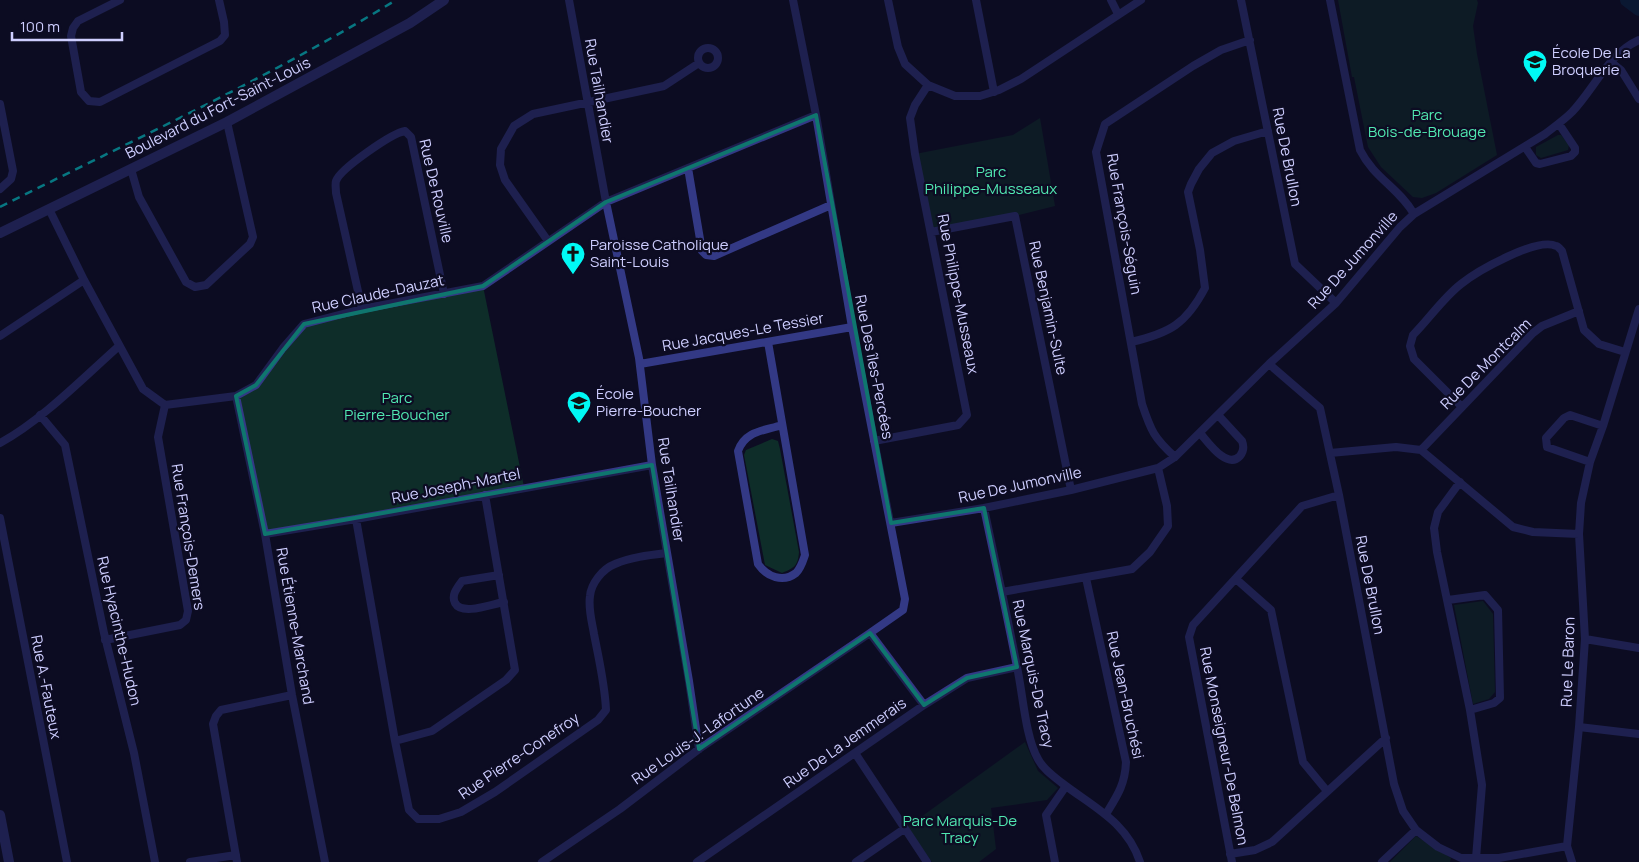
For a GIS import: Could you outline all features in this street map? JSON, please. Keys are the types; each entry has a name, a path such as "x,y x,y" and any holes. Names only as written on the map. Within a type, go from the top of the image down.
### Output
{"street":[{"path":"120,0 78,22 73,28 71,36 81,92 89,101 100,102 220,41 225,35 219,0"},
{"name":"Boulevard du Fort-Saint-Louis","path":"0,233 227,122 410,23 444,0"},
{"name":"Rue Tailhandier","path":"569,0 606,202 640,364 652,464 699,750"},
{"name":"Rue Des îles-Percées","path":"793,0 816,115 852,327 905,599 903,610 870,632"},
{"path":"888,0 898,47 905,64 928,85 955,96 980,96 994,92 1021,79 1141,0"},
{"path":"976,0 994,92"},
{"path":"1111,0 1118,14"},
{"name":"Rue De Brullon","path":"1241,0 1295,264 1336,303"},
{"path":"1330,0 1360,150 1377,175 1404,200 1414,214"},
{"name":"Rue François-Séguin","path":"1175,457 1160,443 1149,424 1142,404 1096,152 1105,124 1193,66 1221,50 1250,40"},
{"name":"Rue De Jumonville","path":"891,523 984,508 1071,490 1158,468 1175,457 1269,364 1336,303 1400,227 1414,214 1525,147 1558,124 1573,112 1622,51 1639,40"},
{"path":"1612,62 1621,70 1639,99"},
{"path":"548,241 505,180 500,165 500,149 514,126 533,114 664,86 699,63"},
{"name":"Rue Philippe-Musseaux","path":"874,441 958,425 967,415 915,154 910,118 915,105 928,85"},
{"path":"0,104 13,171 11,179 0,189"},
{"name":"Rue Claude-Dauzat","path":"165,406 236,396 256,385 283,348 304,324 362,308 483,286 606,202 816,115"},
{"path":"131,169 139,197 186,282 195,286 206,285 250,244 252,237 227,122"},
{"path":"1525,147 1536,163 1540,164 1571,156 1575,152 1575,148 1558,124"},
{"name":"Rue De Rouville","path":"362,308 336,192 336,181 342,172 398,132 404,131 412,137 444,294"},
{"path":"1132,342 1157,336 1186,318 1205,288 1200,250 1188,192 1198,169 1212,153 1234,141 1268,131"},
{"path":"688,168 702,251 706,255 714,256 831,205"},
{"path":"49,209 84,280 143,389 165,406"},
{"name":"Rue Benjamin-Sulte","path":"932,232 1015,216 1071,490"},
{"path":"1462,407 1414,359 1410,346 1413,335 1460,285 1476,273 1520,250 1549,244 1557,246 1562,251 1584,330 1599,344 1625,352"},
{"path":"0,336 84,280"},
{"name":"Rue Le Baron","path":"1572,862 1567,846 1579,727 1585,639 1579,534 1581,503 1590,462 1604,426 1639,309"},
{"name":"Rue De Montcalm","path":"1420,450 1542,326 1579,311"},
{"name":"Rue Jacques-Le Tessier","path":"640,364 852,327"},
{"path":"768,342 805,555 802,565 796,573 781,578 770,576 758,564 738,451 740,443 747,436 782,425"},
{"path":"0,443 13,436 40,415 119,346"},
{"name":"Rue De Brullon","path":"1269,364 1320,408 1339,494 1394,784 1403,811 1416,830 1459,860 1499,858 1567,846"},
{"name":"Rue Étienne-Marchand","path":"236,396 265,534 292,695 325,862"},
{"name":"Rue François-Demers","path":"105,640 180,625 186,620 188,611 158,437 165,406"},
{"path":"1200,433 1222,458 1236,459 1241,455 1244,446 1242,441 1218,414"},
{"name":"Rue Hyacinthe-Hudon","path":"40,415 65,445 105,640 134,753 155,862"},
{"path":"1590,462 1547,447 1546,438 1564,418 1570,416 1604,426"},
{"path":"1330,453 1396,447 1420,450 1514,527 1533,532 1579,534"},
{"name":"Rue Joseph-Martel","path":"265,534 652,464"},
{"path":"1002,592 1132,569 1150,552 1168,526 1167,506 1158,468"},
{"path":"1460,482 1438,512 1434,528 1470,710 1482,785 1476,858"},
{"name":"Rue Monseigneur-De Belmon","path":"1231,858 1189,637 1193,625 1302,506 1339,494"},
{"path":"395,741 432,732 506,680 515,670 485,495"},
{"name":"Rue Marquis-De Tracy","path":"984,508 1031,744 1038,760 1049,773 1106,814 1128,835 1140,862"},
{"name":"Rue A.-Fauteux","path":"0,518 67,862"},
{"name":"Rue Pierre-Conefroy","path":"356,519 409,810 418,819 439,819 461,812 495,792 598,720 606,710 606,694 589,609 590,594 599,577 614,564 667,552"},
{"path":"499,575 462,582 455,590 454,600 464,610 504,602"},
{"name":"Rue Jean-Bruchési","path":"1086,578 1126,762 1126,777 1121,790 1106,814"},
{"path":"1236,579 1270,610 1303,762 1327,791"},
{"path":"1448,600 1485,595 1498,610 1500,698 1494,703 1470,710"},
{"path":"870,632 924,704"},
{"name":"Rue Louis-J.-Lafortune","path":"542,862 620,809 699,750 870,632"},
{"path":"1585,639 1639,648"},
{"name":"Rue De La Jemmerais","path":"697,862 924,704 967,678 1017,668"},
{"path":"190,862 236,858 213,724 216,716 221,710 292,695"},
{"path":"1579,727 1639,734"},
{"path":"1231,858 1256,850 1272,842 1386,738"},
{"path":"855,753 927,862"},
{"path":"1055,862 1046,815 1066,786"},
{"path":"0,816 9,862"},
{"path":"856,862 904,829"},
{"path":"1382,862 1416,830"}],"highlighted area":[{"path":"816,115 891,523 984,508 1017,667 967,678 924,705 870,633 699,749 652,465 265,534 236,396 256,385 304,324 483,286 606,202"}],"green space":[{"name":"Parc Bois-de-Brouage","path":"1338,0 1477,0 1473,26 1497,155 1436,193 1422,198 1413,197 1381,167 1368,147 1354,77 1352,77"},
{"name":"Parc Philippe-Musseaux","path":"1040,118 1055,206 1015,216 931,232 915,154 1013,135"},
{"path":"1561,135 1569,145 1568,150 1541,158 1536,155 1536,147"},
{"name":"Parc Pierre-Boucher","path":"483,286 524,487 265,534 236,396 256,385 304,324"},
{"path":"772,439 778,441 780,449 799,552 795,566 782,573 765,565 744,455 746,450"},
{"path":"1483,601 1493,614 1495,692 1489,699 1473,704 1454,605"},
{"name":"Parc Marquis-De Tracy","path":"1025,742 1038,771 1058,788 1047,800 991,808 996,849 979,862 932,862 907,827"},
{"path":"1416,836 1451,858 1450,862 1390,862"}],"waterway":[{"path":"1627,0 1639,9"}],"railway":[{"path":"0,207 250,82 348,29 396,0"}],"place":[{"name":"École De La Broquerie","path":"1535,83"},
{"name":"Paroisse Catholique Saint-Louis","path":"573,275"},
{"name":"École Pierre-Boucher","path":"579,424"}]}
